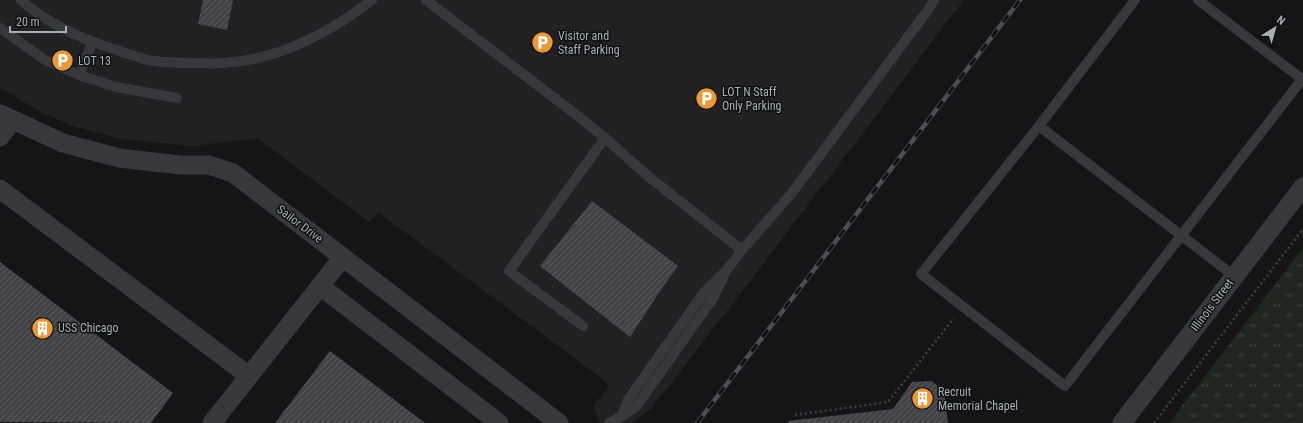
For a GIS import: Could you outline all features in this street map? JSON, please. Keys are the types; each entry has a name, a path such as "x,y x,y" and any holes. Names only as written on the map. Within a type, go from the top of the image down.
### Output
{"street":[{"path":"0,137 7,117"},
{"name":"Sailor Drive","path":"7,117 63,143 119,158 180,165 209,165 233,174 559,423"},
{"name":"Illinois Street","path":"1122,423 1303,187"},
{"path":"0,189 249,376"},
{"path":"212,423 343,257"},
{"path":"320,286 499,423"}],"lane":[{"path":"21,0 26,5 57,25 92,42 148,60 175,63 224,64 272,54 320,35 352,15 372,0"},
{"path":"426,0 605,138 649,177 742,250"},
{"path":"609,423 622,416 628,400 705,291 726,271 742,250 791,194 834,138 934,0"},
{"path":"1135,0 1039,126 921,274 1065,386 1303,78 1198,0"},
{"path":"0,28 46,60 79,75 116,87 177,98"},
{"path":"79,75 92,42"},
{"path":"1039,126 1234,276"},
{"path":"583,326 510,270 605,138"}],"path":[{"path":"1154,423 1303,229"},
{"path":"795,415 888,402 963,307"}],"shaded area":[{"path":"0,0 964,0 651,409 631,423 600,423 593,406 609,386 597,375 378,212 369,222 258,138 192,146 122,139 76,127 40,112 0,87"}],"green space":[{"path":"1303,248 1303,423 1169,423"}],"building":[{"path":"203,0 233,0 227,30 198,24"},
{"path":"592,201 678,266 630,337 540,266"},
{"name":"USS Chicago","path":"0,262 173,393 151,423 0,422"},
{"path":"330,351 425,423 275,423"},
{"name":"Recruit Memorial Chapel","path":"931,381 944,390 948,423 789,423 788,421 893,409 912,382"}],"railway":[{"path":"697,423 1020,0"}],"place":[{"name":"Visitor and Staff Parking","path":"543,43"},
{"name":"LOT 13","path":"62,61"},
{"name":"LOT N Staff Only Parking","path":"706,99"},
{"name":"USS Chicago","path":"43,328"},
{"name":"Recruit Memorial Chapel","path":"922,399"}]}
